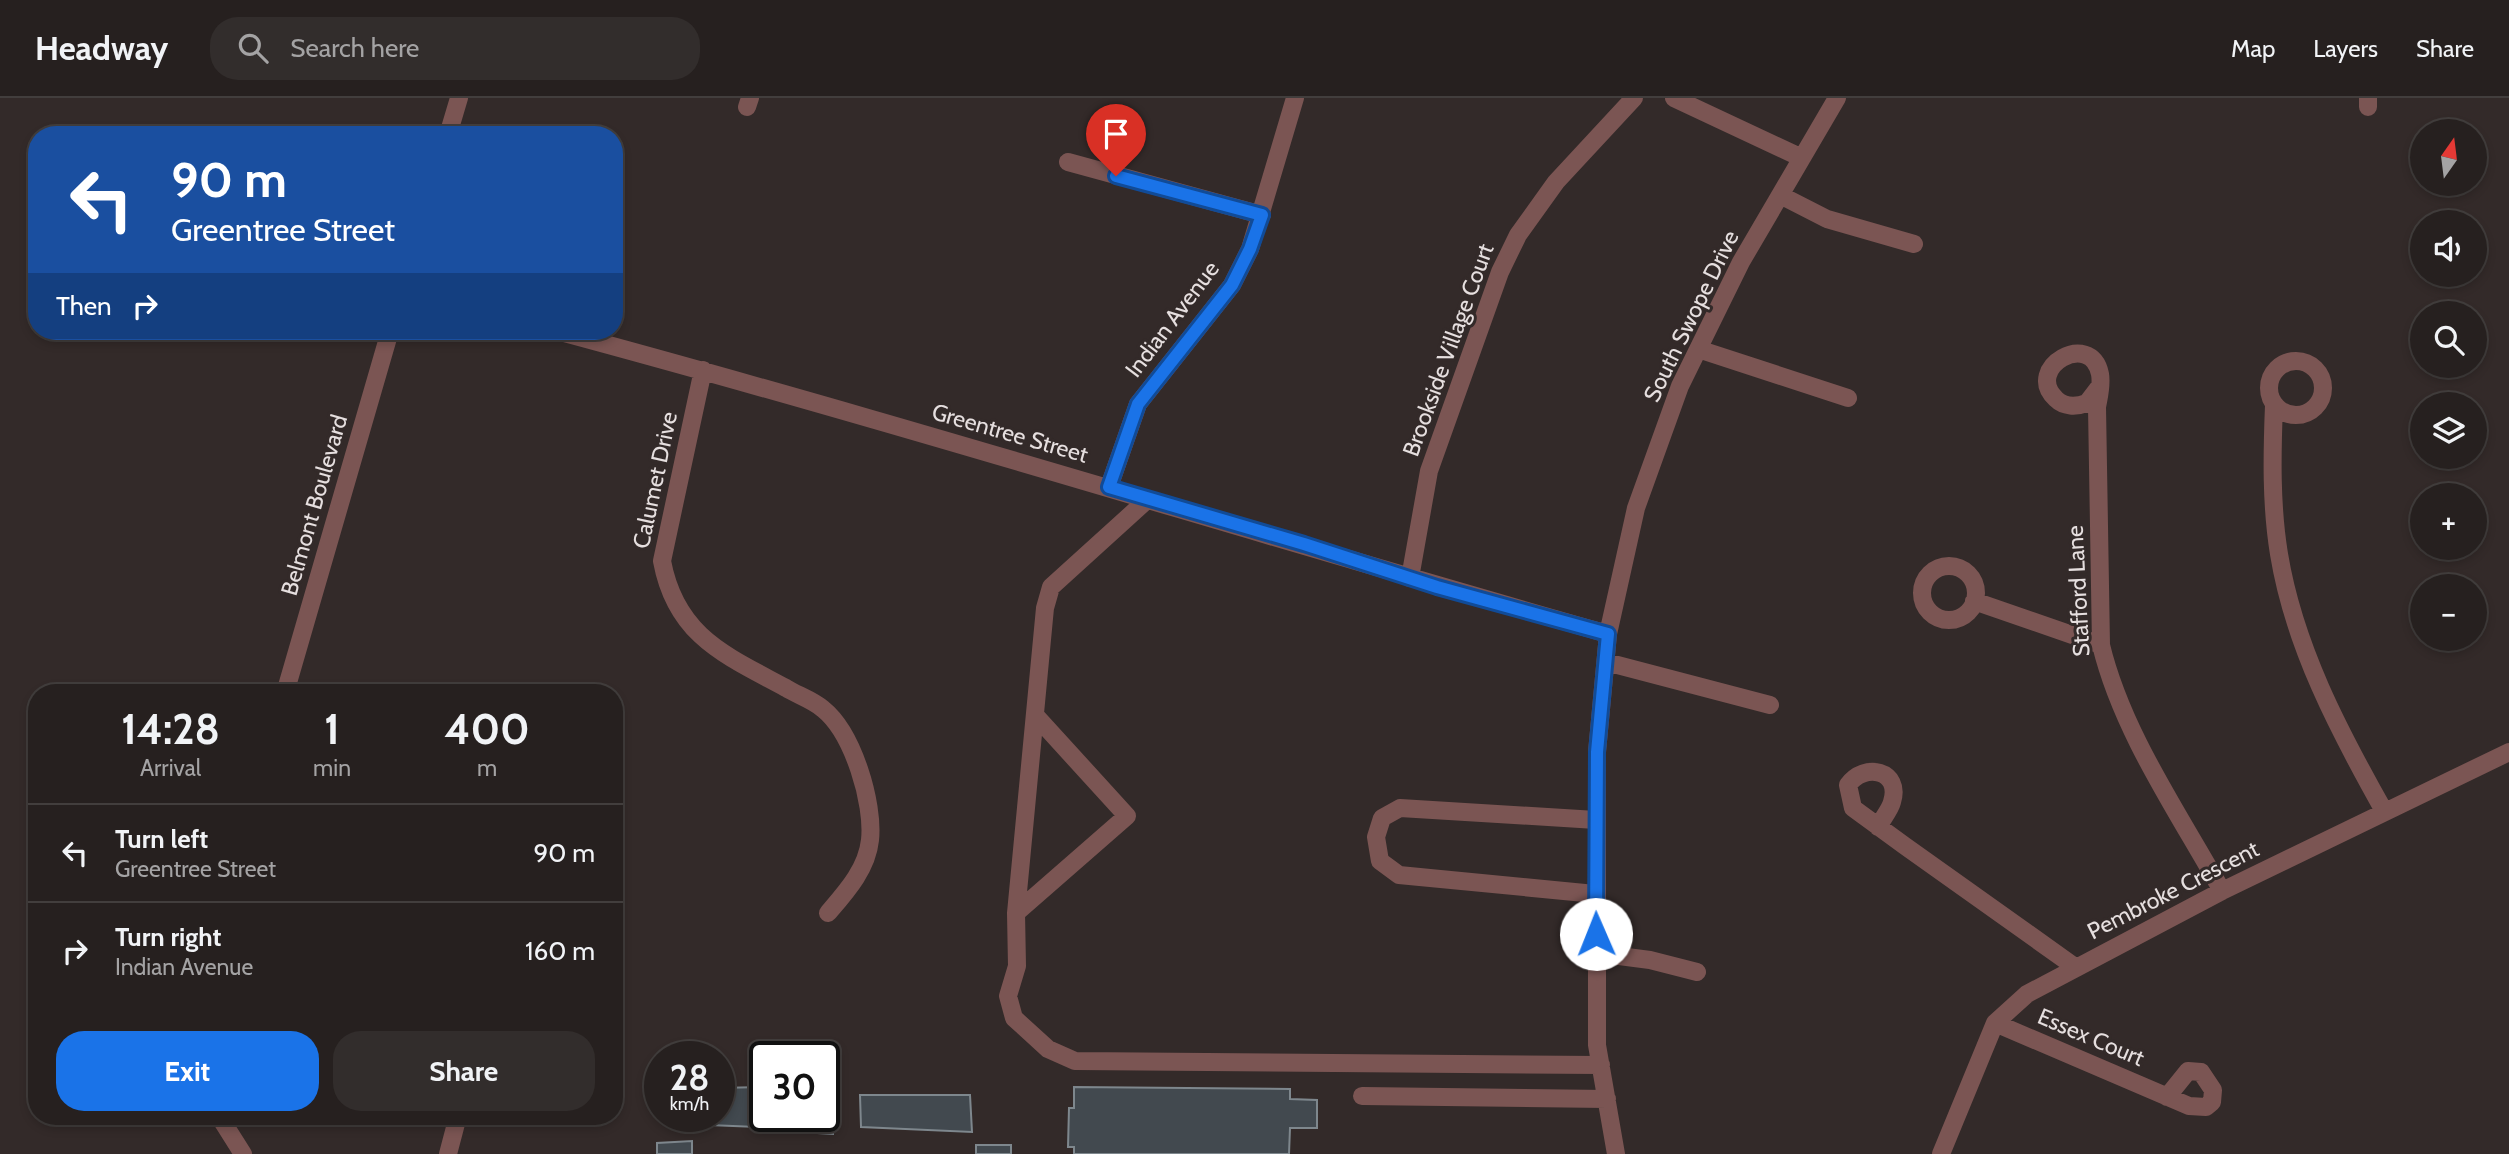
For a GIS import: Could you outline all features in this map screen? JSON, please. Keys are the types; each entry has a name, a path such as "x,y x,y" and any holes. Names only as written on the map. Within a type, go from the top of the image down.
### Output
{"street":[{"path":"451,126 459,98"},
{"name":"Indian Avenue","path":"1109,487 1138,404 1232,285 1250,249 1295,98"},
{"name":"Brookside Village Court","path":"1409,578 1429,471 1500,272 1518,234 1556,182 1634,98"},
{"path":"1674,98 1802,158"},
{"name":"South Swope Drive","path":"1616,1154 1597,1045 1597,752 1608,634 1636,508 1680,386 1741,262 1837,98"},
{"path":"1068,162 1262,215"},
{"path":"1780,195 1827,219 1914,244"},
{"name":"Belmont Boulevard","path":"288,684 387,340"},
{"name":"Greentree Street","path":"591,340 1109,487 1409,578 1608,634"},
{"path":"1698,349 1848,398"},
{"name":"Calumet Drive","path":"703,370 662,561 666,582 678,611 697,635 722,654 824,709 853,751 868,793 870,841 856,881 828,913"},
{"name":"Stafford Lane","path":"2100,386 2097,407 2101,645 2109,679 2148,758 2222,891"},
{"path":"2274,405 2273,504 2279,556 2297,624 2321,690 2384,811"},
{"path":"1148,499 1051,587 1045,608 1016,913 1017,966 1008,996 1014,1018 1048,1049 1075,1061 1601,1065"},
{"path":"1974,601 2101,645"},
{"path":"1606,662 1770,705"},
{"path":"1016,913 1127,816 1035,716"},
{"name":"Pembroke Crescent","path":"1941,1154 1995,1023 2027,994 2222,891 2509,752"},
{"path":"1595,894 1399,876 1380,860 1376,837 1382,818 1400,808 1596,820"},
{"path":"1878,827 2076,967"},
{"path":"1596,953 1650,960 1697,972"},
{"name":"Essex Court","path":"1995,1023 2167,1097"},
{"path":"1362,1096 1607,1099"},
{"path":"225,1125 243,1154"},
{"path":"447,1154 455,1125"}],"building":[{"path":"749,1087 749,1127 735,1126 735,1088"},
{"path":"1074,1087 1290,1089 1290,1099 1317,1100 1317,1128 1290,1128 1289,1154 1074,1154 1074,1147 1068,1147 1069,1108 1074,1108"},
{"path":"860,1095 970,1095 972,1132 861,1127"},
{"path":"800,1132 833,1132 833,1134"},
{"path":"692,1141 692,1154 657,1154 657,1143"},
{"path":"976,1145 1011,1145 1011,1154 976,1154"}],"route":[{"path":"1116,176 1262,215 1250,249 1232,285 1138,404 1124,436 1109,487 1304,544 1437,587 1608,634 1597,752 1596,934"}]}
